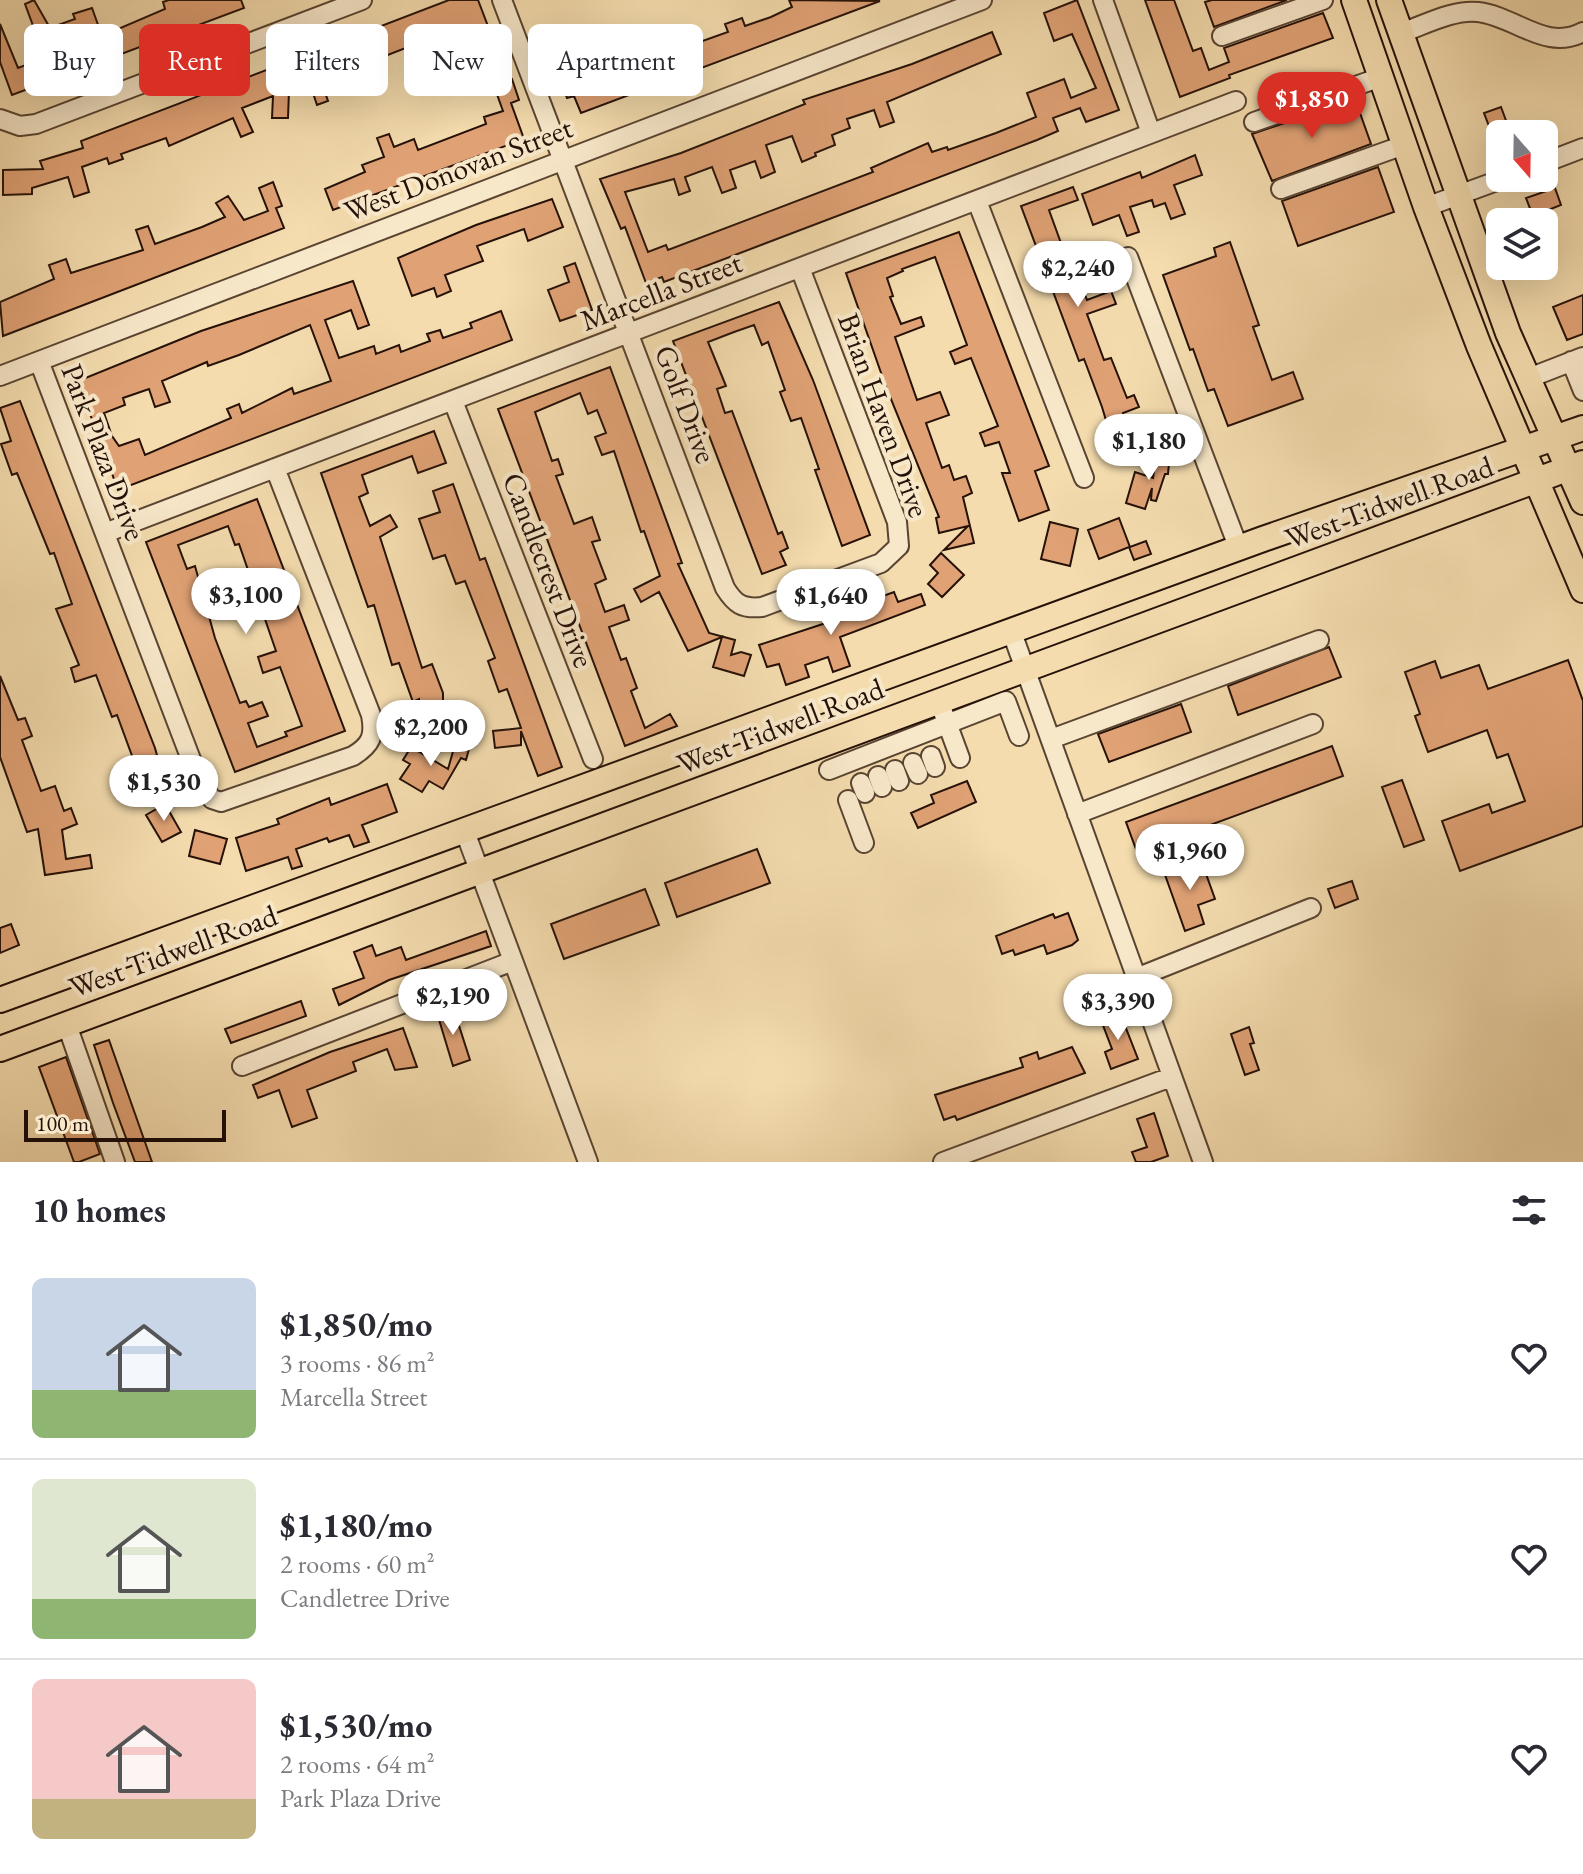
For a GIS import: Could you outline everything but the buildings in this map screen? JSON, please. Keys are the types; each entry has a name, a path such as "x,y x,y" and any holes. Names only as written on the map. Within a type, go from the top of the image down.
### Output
{"main road":[{"path":"1354,0 1426,207 1479,346 1583,590"},
{"path":"1389,0 1508,333 1556,437 1576,466 1583,502"},
{"name":"West Tidwell Road","path":"0,1000 1011,630 1583,428"},
{"name":"West Tidwell Road","path":"0,1049 824,743 943,712 1025,668 1576,466"},
{"path":"1263,539 1280,575"},
{"path":"809,705 824,743"},
{"path":"212,923 229,965"}],"street":[{"path":"0,119 20,126 36,124 362,0"},
{"name":"Golf Drive","path":"502,0 725,588 734,603 746,608 762,607 825,584"},
{"name":"West Donovan Street","path":"0,376 982,0"},
{"path":"1222,36 1323,0"},
{"path":"1105,7 1151,133"},
{"path":"1401,33 1460,13 1475,12 1493,15 1548,39 1560,40 1583,32"},
{"path":"1254,122 1381,77"},
{"name":"Marcella Street","path":"105,533 1236,101"},
{"path":"1281,189 1404,145"},
{"path":"1558,158 1583,148"},
{"path":"1426,207 1486,185"},
{"path":"977,201 1084,478"},
{"path":"1128,257 1239,549"},
{"name":"Brian Haven Drive","path":"800,268 900,535 899,546 893,556 825,584"},
{"path":"1529,378 1577,359 1583,391"},
{"name":"Park Plaza Drive","path":"39,361 206,793 221,802 288,780 366,748 373,726 275,468"},
{"name":"Candlecrest Drive","path":"453,401 593,759"},
{"path":"1011,630 1203,1162"},
{"path":"1051,739 1319,640"},
{"path":"864,843 891,765 943,712 1006,701 1019,736"},
{"path":"943,712 960,758"},
{"path":"1077,814 1313,724"},
{"path":"829,770 891,765"},
{"path":"465,832 588,1162"},
{"path":"1136,978 1311,908"},
{"path":"242,1066 513,961"},
{"path":"67,1025 115,1162"},
{"path":"943,1162 1171,1077"}]}
